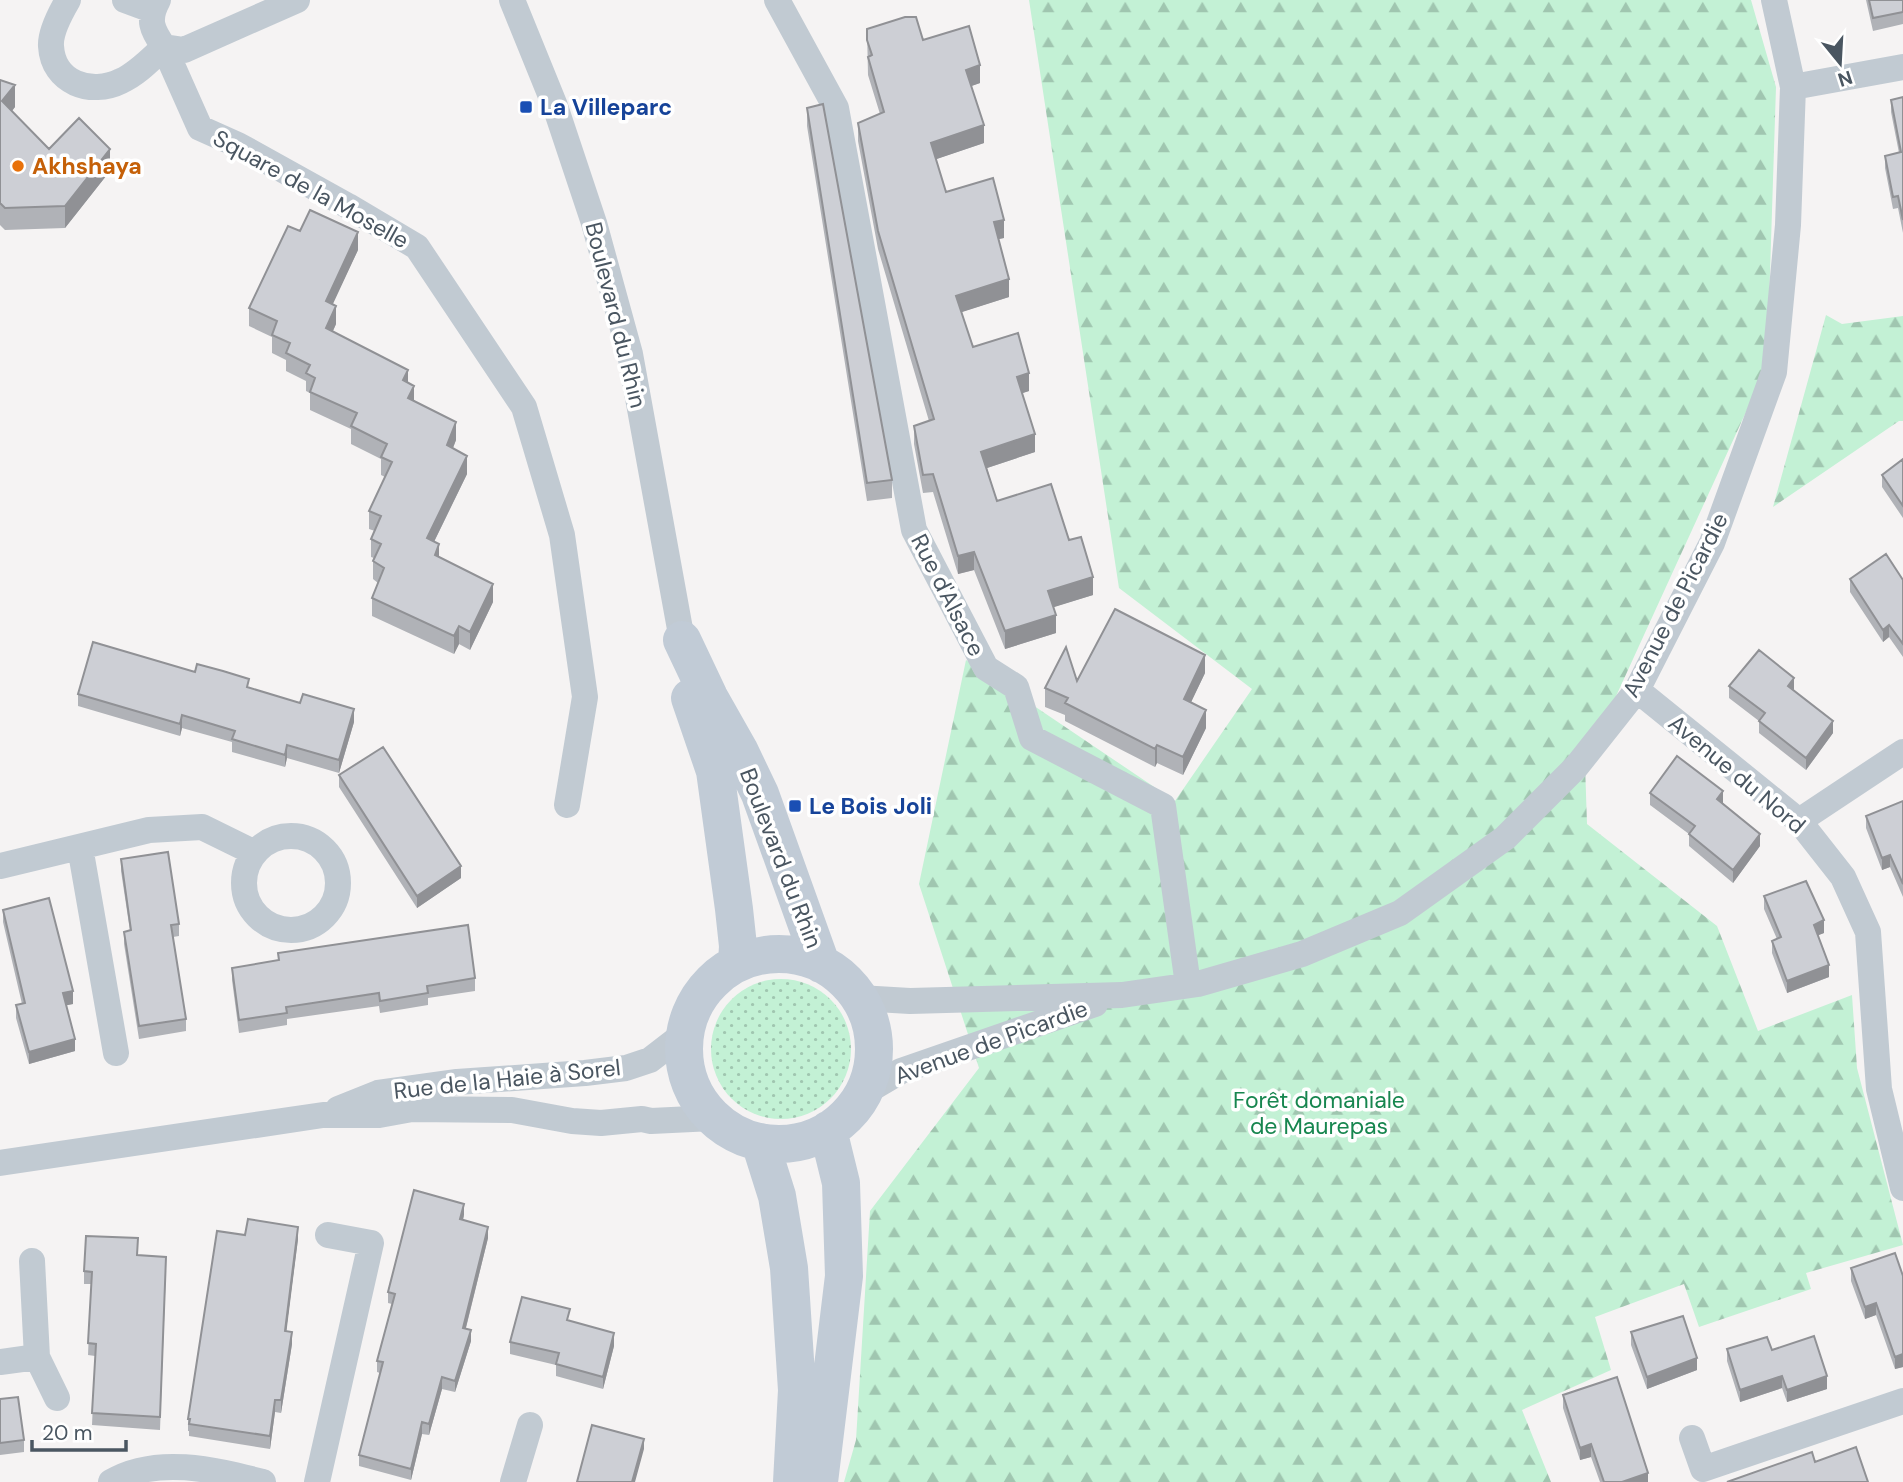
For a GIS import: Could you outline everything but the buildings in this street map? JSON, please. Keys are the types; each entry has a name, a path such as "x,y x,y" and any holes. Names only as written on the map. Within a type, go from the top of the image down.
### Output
{"street":[{"path":"68,0 51,45 57,67 73,83 96,89 121,81 145,65 164,47 184,50 269,7 297,0"},
{"path":"125,0 155,5"},
{"name":"Boulevard du Rhin","path":"512,0 555,106 594,223 630,354 682,640 690,699 715,771 734,909 737,963"},
{"name":"Rue d'Alsace","path":"777,0 836,108 914,530 986,668 1016,687 1032,738 1163,806 1188,985"},
{"name":"Avenue de Picardie","path":"859,998 910,1001 1122,995 1188,985 1302,954 1399,913 1505,838 1576,767 1637,690 1712,543 1774,372 1788,225 1793,87 1774,0"},
{"name":"Square de la Moselle","path":"155,5 152,31 164,47 200,128 238,145 417,247 524,407 562,535 585,697 567,805"},
{"path":"1793,87 1903,67"},
{"name":"Boulevard du Rhin","path":"682,640 760,794 821,964"},
{"name":"Avenue du Nord","path":"1637,690 1798,821 1843,877 1868,932 1879,1089 1903,1188"},
{"path":"1798,821 1903,752"},
{"path":"0,866 149,830 202,827 255,853"},
{"path":"80,847 116,1053"},
{"path":"765,955 793,955 821,964 842,978 859,998 870,1021 874,1046 872,1071 862,1094 847,1115 828,1130 807,1140 783,1144 760,1142 735,1134 713,1118 698,1100 688,1079 684,1056 685,1033 691,1011 703,992 737,963 765,955"},
{"name":"Avenue de Picardie","path":"862,1094 901,1071 1122,995"},
{"name":"Rue de la Haie à Sorel","path":"323,1115 378,1093 457,1082 626,1068 650,1060 685,1033"},
{"name":"Rue de la Haie à Sorel","path":"0,1163 323,1115 379,1115 412,1109 512,1110 601,1124 642,1119 651,1121 713,1118"},
{"path":"819,1482 844,1276 841,1183 828,1130"},
{"path":"760,1142 777,1196 789,1268 797,1390 792,1482"},
{"path":"317,1482 370,1243 328,1235"},
{"path":"32,1261 37,1357 57,1398"},
{"path":"0,1362 37,1357"},
{"path":"1692,1437 1703,1469 1903,1401"},
{"path":"513,1482 530,1425"},
{"path":"111,1482 122,1475 164,1467 209,1469 263,1482"}],"green space":[{"name":"Forêt domaniale de Maurepas","path":"1029,0 1751,0 1776,87 1767,366 1585,764 1587,824 1717,926 1758,1031 1852,995 1857,1068 1903,1245 1806,1273 1811,1289 1699,1327 1684,1284 1595,1317 1611,1370 1522,1410 1551,1482 844,1482 856,1440 870,1211 979,1068 919,884 966,660 1175,801 1252,689 1119,588"},
{"path":"1826,315 1842,324 1903,316 1903,421 1899,421 1773,507"},
{"path":"781,979 808,984 831,999 846,1022 851,1049 846,1076 831,1099 808,1114 781,1119 754,1114 731,1099 716,1076 711,1049 716,1022 731,999 754,984"}],"place":[{"name":"La Villeparc","path":"526,107"},
{"name":"Akhshaya","path":"18,166"},
{"name":"Le Bois Joli","path":"795,806"}]}
